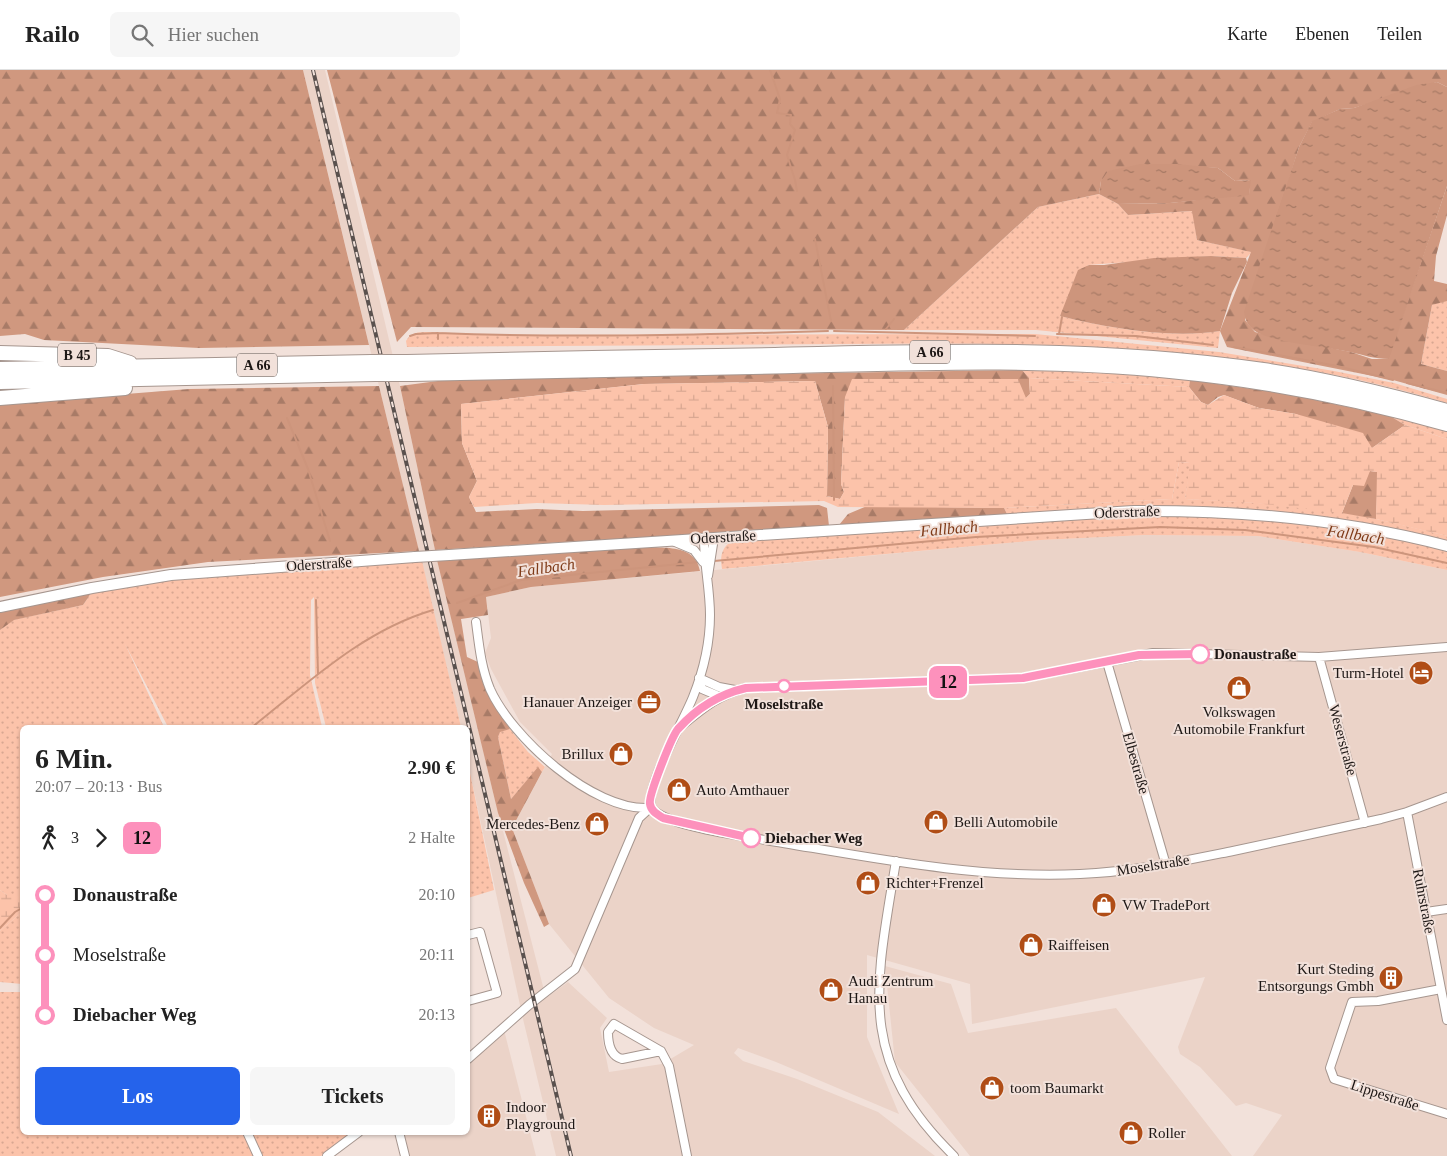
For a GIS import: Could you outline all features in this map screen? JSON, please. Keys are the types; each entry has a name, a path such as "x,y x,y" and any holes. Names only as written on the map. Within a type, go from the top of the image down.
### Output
{"highway":[{"name":"A 66","path":"409,368 904,352 1064,353 1166,359 1262,370 1353,386 1447,411"},
{"name":"B 45","path":"0,353 108,356 143,366"},
{"name":"A 66","path":"0,369 143,366 409,368 907,364 1120,367 1177,371 1290,386 1355,399 1447,424"},
{"name":"A 66","path":"0,382 177,378 373,368"},
{"name":"A 66","path":"0,398 140,386 177,378"}],"street":[{"name":"Oderstraße","path":"0,607 92,588 171,575 669,540 1133,511 1244,513 1318,522 1447,546"},
{"path":"470,1056 528,1005 576,969 639,818 651,808 652,791 699,678 709,626 708,565 706,556 709,538"},
{"path":"669,540 706,556"},
{"path":"706,556 708,565"},
{"name":"Moselstraße","path":"476,622 480,653 490,689 510,722 523,737 556,767 595,792 624,805 651,808 663,818 705,829 896,861 990,873 1097,873 1166,864 1364,822 1407,812 1447,797"},
{"path":"699,678 719,688 739,690 785,686 1023,678 1153,653 1319,657 1447,647"},
{"name":"Weserstraße","path":"1319,657 1364,822"},
{"name":"Elbestraße","path":"1107,662 1166,864"},
{"path":"699,678 702,689 721,696"},
{"path":"677,730 704,707 721,696 739,690"},
{"name":"Ruhrstraße","path":"1407,812 1447,1020"},
{"path":"896,861 879,969 878,1000 880,1029 887,1058 902,1092 919,1118 954,1156"},
{"path":"1426,912 1447,909"},
{"path":"470,934 480,932 497,993 470,1000"},
{"name":"Lippestraße","path":"1441,989 1378,1001 1352,1002 1330,1068 1334,1078 1447,1114"},
{"path":"661,1051 622,1059 618,1058 611,1051 608,1032 614,1024 661,1051 669,1066 687,1156"},
{"path":"248,1135 258,1156"},
{"path":"327,1156 355,1135"},
{"path":"400,1135 405,1156"}],"shaded area":[{"path":"303,70 325,70 400,386 435,550 494,796 546,998 568,982 607,1018 600,1028 609,1072 662,1064 694,1045 654,1028 609,998 549,924 512,828 552,754 520,722 491,669 485,653 491,638 486,597 531,587 1041,540 1145,535 1258,536 1360,552 1447,570 1447,1156 1253,1156 1282,1115 1246,1103 1236,1106 1200,1067 1180,1054 1178,1047 1205,977 972,1024 970,984 867,955 867,1037 899,1114 776,1062 738,1048 734,1053 743,1061 797,1079 878,1112 935,1156 556,1156 523,1019 470,772 470,725 461,725"},
{"path":"885,966 951,984 968,1033 1116,1008 1232,1156 970,1156 895,1062"},
{"path":"504,1030 536,1156 408,1156 403,1135 470,1135 470,1059"}],"green space":[{"path":"0,70 303,70 369,345 199,348 44,340 25,334 0,336"},
{"path":"327,70 1447,70 1447,87 1437,82 1354,108 1340,109 1312,122 1299,147 1245,320 1255,332 1351,352 1372,359 1388,359 1447,186 1447,215 1436,256 1434,281 1447,284 1447,301 1432,305 1421,364 1447,371 1447,395 1393,380 1227,347 1220,331 1251,252 1197,240 1192,211 1128,215 1118,204 1170,203 1249,194 1250,180 1235,181 1218,168 1198,167 1101,181 1099,194 1038,207 904,330 411,327 397,342"},
{"path":"1099,194 1118,204 1128,215 1193,211 1197,240 1252,252 1246,258 1211,256 1088,265 1060,316 1099,325 1160,333 1180,334 1220,331 1218,348 1036,330 904,330 1038,207"},
{"path":"1447,301 1447,371 1421,364 1432,305"},
{"path":"418,332 499,335 1035,334 1219,352 1334,371 1394,383 1447,399 1447,403 1372,383 1296,368 1221,357 1145,350 1069,346 916,343 407,347 406,341 410,336"},
{"path":"1022,370 1120,374 1190,380 1189,387 1029,378"},
{"path":"1022,370 1029,378 1030,394 1026,398 845,397 841,484 844,492 840,499 827,496 828,427 815,381 644,384 461,404 462,443 477,481 469,497 476,512 537,509 583,511 819,505 827,508 829,526 435,550 400,386 453,379"},
{"path":"1029,378 1189,387 1201,402 1208,405 1224,395 1259,408 1296,414 1363,433 1372,448 1405,425 1447,439 1447,536 1376,519 1377,472 1370,471 1364,486 1353,485 1342,513 1255,503 1185,499 1190,463 1179,462 1172,499 1004,508 838,507 824,501 604,505 537,503 474,507 469,497 477,481 462,443 461,404 644,384 815,381 828,427 827,496 840,499 844,492 841,484 845,397 852,379 1018,379 1026,398 1030,394"},
{"path":"1190,380 1288,394 1390,416 1405,425 1372,448 1296,414 1259,408 1224,395 1208,405 1201,402 1189,387"},
{"path":"379,386 419,551 208,562 103,577 0,597 0,404 189,389"},
{"path":"1390,416 1447,431 1447,439 1405,425"},
{"path":"1179,462 1191,463 1185,499 1329,510 1447,536 1447,541 1334,519 1276,511 1219,507 1139,507 1007,514 1004,508 1172,499"},
{"path":"1370,471 1378,472 1376,519 1342,513 1353,485"},
{"path":"867,506 1004,508 1007,514 839,525 848,514"},
{"path":"1133,514 1244,516 1344,528 1447,549 1447,570 1360,552 1258,536 1145,535 1041,540 722,569 721,565 723,550 732,541"},
{"path":"632,546 672,548 682,551 697,561 700,571 531,587 486,597 488,615 461,619 467,657 478,662 484,683 510,729 500,732 498,737 511,799 538,767 542,772 512,828 549,924 544,927 524,883 498,813 437,560"},
{"path":"422,561 461,725 326,725 315,683 314,597 311,600 310,675 322,725 167,725 125,644 163,725 20,725 20,895 7,895 0,890 0,630 13,620 83,605 91,593 171,580"},
{"path":"91,593 83,605 14,620 0,630 0,610"},
{"path":"510,729 528,752 545,767 542,772 538,768 511,799 498,737 500,731"},
{"path":"470,773 494,890 470,897"},
{"path":"0,890 7,895 20,895 20,914 0,931"},
{"path":"20,914 20,984 0,982 0,931"},
{"path":"0,992 20,992 20,1135 246,1135 256,1156 0,1156"},
{"path":"250,1135 348,1135 321,1156 261,1156"}],"water":[{"path":"1437,82 1447,87 1447,186 1389,359 1287,342 1255,331 1247,323 1244,312 1299,147 1312,121 1340,109 1354,108 1416,85"},
{"path":"1140,164 1177,164 1218,168 1235,181 1251,180 1249,195 1170,203 1118,204 1099,194 1101,181 1108,171"},
{"path":"1211,256 1246,258 1247,262 1232,293 1220,331 1181,334 1160,333 1099,325 1060,316 1078,270 1089,265 1104,265 1154,258"}],"waterway":[{"path":"770,70 780,99 777,113 791,115 790,124 795,130 787,155 797,191"},
{"path":"815,239 831,321"},
{"path":"1059,334 1062,317"},
{"path":"886,329 894,319"},
{"path":"438,333 633,335 828,331"},
{"path":"834,331 1035,336"},
{"path":"410,336 438,333 438,339"},
{"path":"1057,334 1136,336 1213,345"},
{"path":"1234,347 1337,366 1393,380"},
{"path":"1407,383 1447,393"},
{"path":"833,386 834,500"},
{"path":"287,418 308,469 330,541"},
{"name":"Fallbach","path":"714,561 976,537 1160,527 1245,530 1374,547 1447,563"},
{"name":"Fallbach","path":"457,603 521,580 699,562"},
{"path":"316,600 318,674"},
{"name":"Fallbach","path":"255,725 315,676 359,645 407,619 433,610"},
{"name":"Fallbach","path":"0,928 20,909"}],"railway":[{"path":"313,70 469,725"},
{"path":"470,731 571,1156"}],"bus line":[{"name":"12","path":"751,838 663,818 653,811 650,804 652,791 677,730 704,707 721,696 746,688 1023,678 1064,672 1153,653 1200,654"}],"place":[{"name":"Donaustraße","path":"1200,654"},
{"name":"Turm-Hotel","path":"1421,673"},
{"name":"Moselstraße","path":"784,686"},
{"name":"Volkswagen Automobile Frankfurt","path":"1239,688"},
{"name":"Hanauer Anzeiger","path":"649,702"},
{"name":"Brillux","path":"621,754"},
{"name":"Auto Amthauer","path":"679,790"},
{"name":"Belli Automobile","path":"936,822"},
{"name":"Mercedes-Benz","path":"597,824"},
{"name":"Diebacher Weg","path":"751,838"},
{"name":"Richter+Frenzel","path":"868,883"},
{"name":"VW TradePort","path":"1104,905"},
{"name":"Raiffeisen","path":"1031,945"},
{"name":"Kurt Steding Entsorgungs Gmbh","path":"1391,978"},
{"name":"Audi Zentrum Hanau","path":"831,990"},
{"name":"toom Baumarkt","path":"992,1088"},
{"name":"Indoor Playground","path":"489,1116"},
{"name":"Roller","path":"1131,1133"}]}
